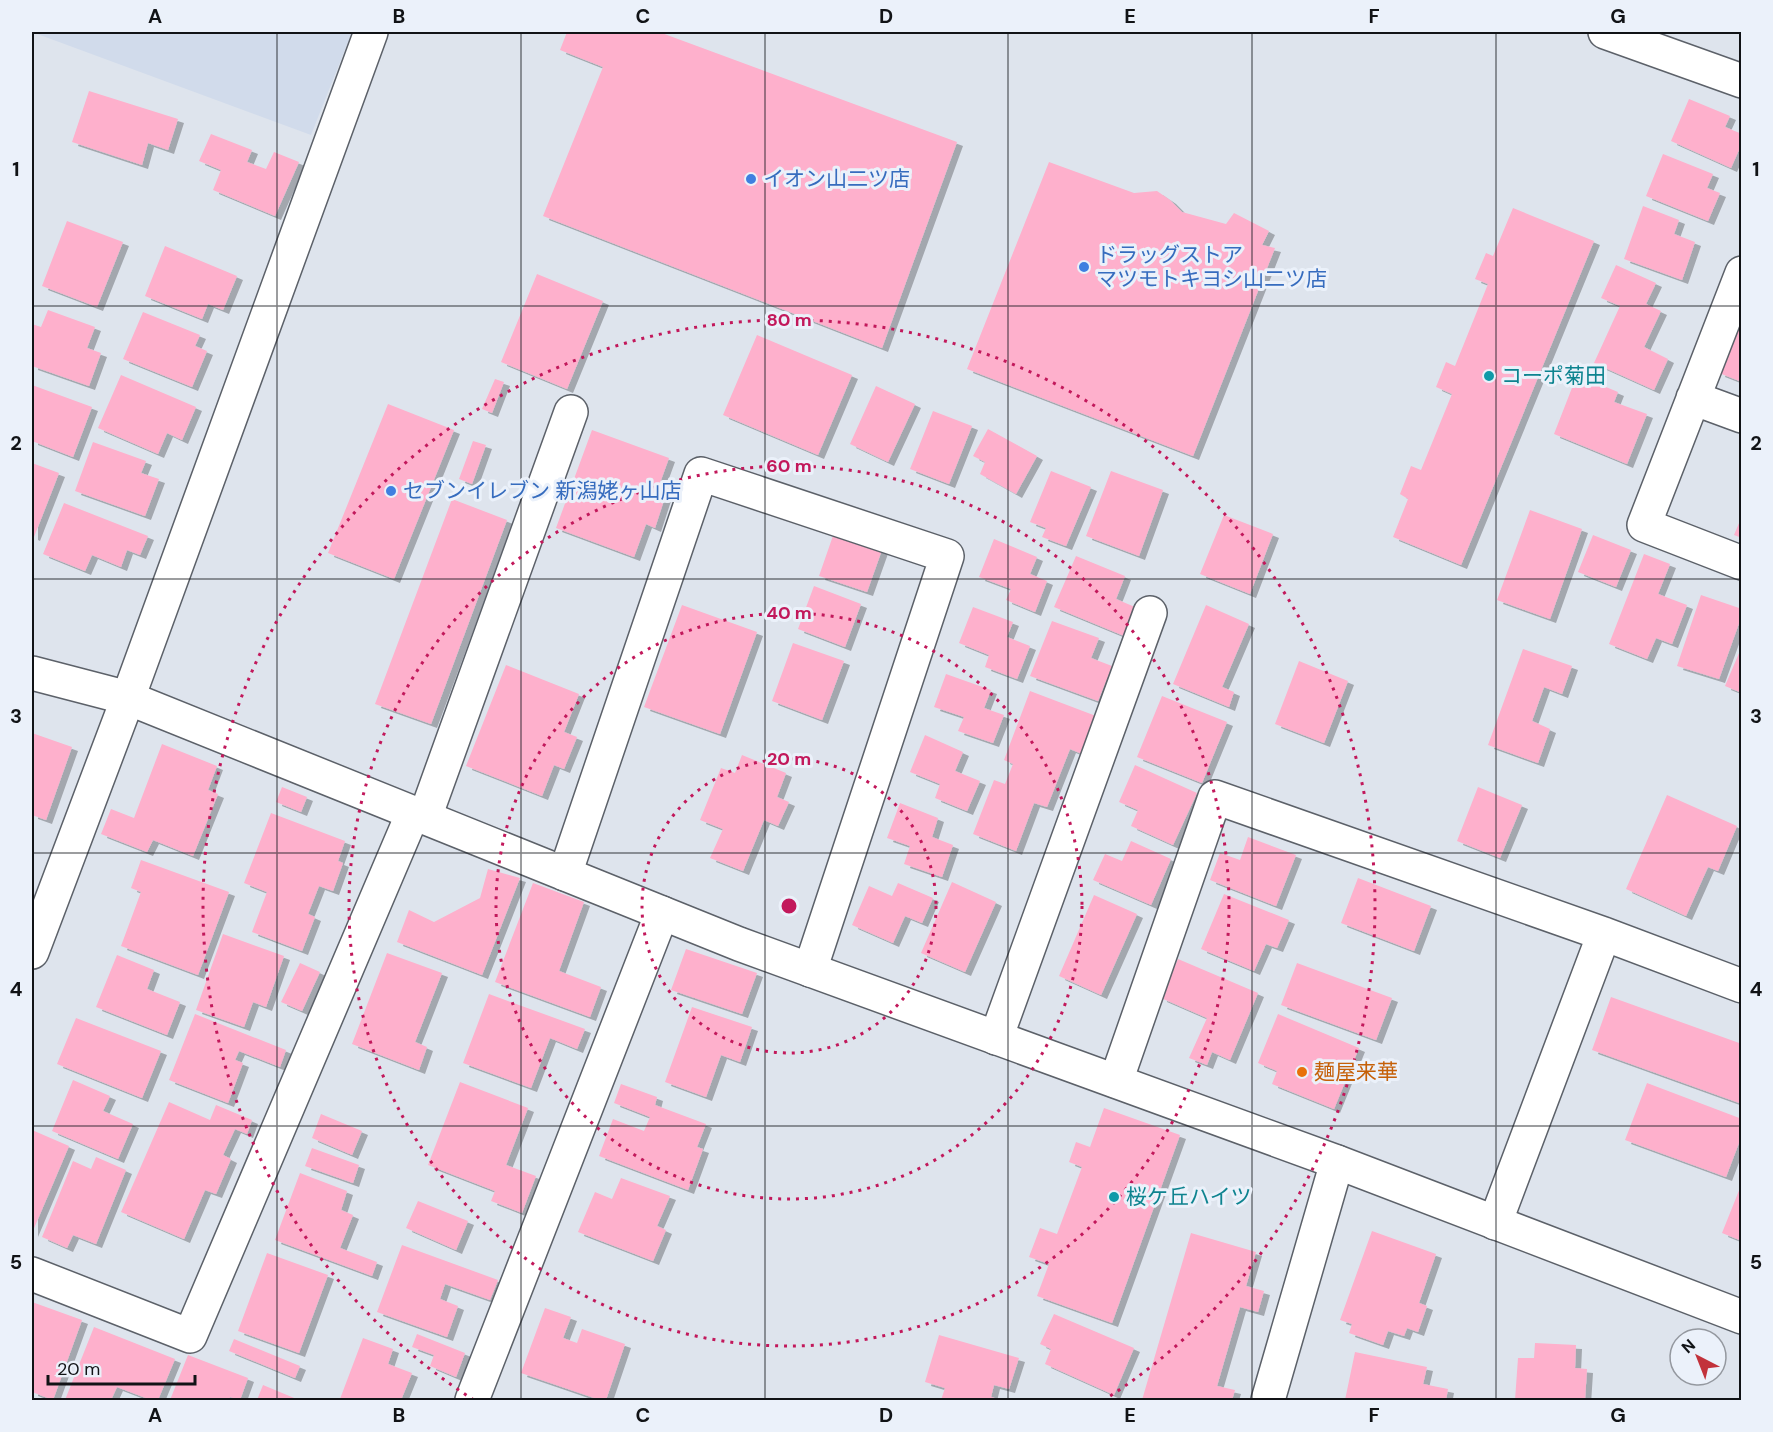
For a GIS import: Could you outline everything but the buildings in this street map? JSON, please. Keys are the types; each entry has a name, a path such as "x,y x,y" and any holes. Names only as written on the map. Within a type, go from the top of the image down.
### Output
{"street":[{"path":"32,952 128,698 371,32"},
{"path":"1605,32 1742,81"},
{"path":"1742,273 1644,525 1742,563"},
{"path":"1693,398 1742,416"},
{"path":"32,1274 190,1336 419,815 571,412"},
{"path":"565,874 701,474 947,556 810,970"},
{"path":"996,1038 1150,613"},
{"path":"32,674 128,698 810,970 1337,1162 1742,1317"},
{"path":"1116,1081 1215,797 1604,934 1742,986"},
{"path":"472,1401 663,913"},
{"path":"1495,1223 1604,934"},
{"path":"1268,1401 1337,1162"}],"shaded area":[{"path":"32,32 352,32 311,135"}],"place":[{"name":"イオン山二ツ店","path":"751,179"},
{"name":"ドラッグストア マツモトキヨシ山二ツ店","path":"1084,267"},
{"name":"コーポ菊田","path":"1489,376"},
{"name":"セブンイレブン 新潟姥ヶ山店","path":"391,491"},
{"name":"麺屋来華","path":"1302,1072"},
{"name":"桜ケ丘ハイツ","path":"1114,1197"}]}
